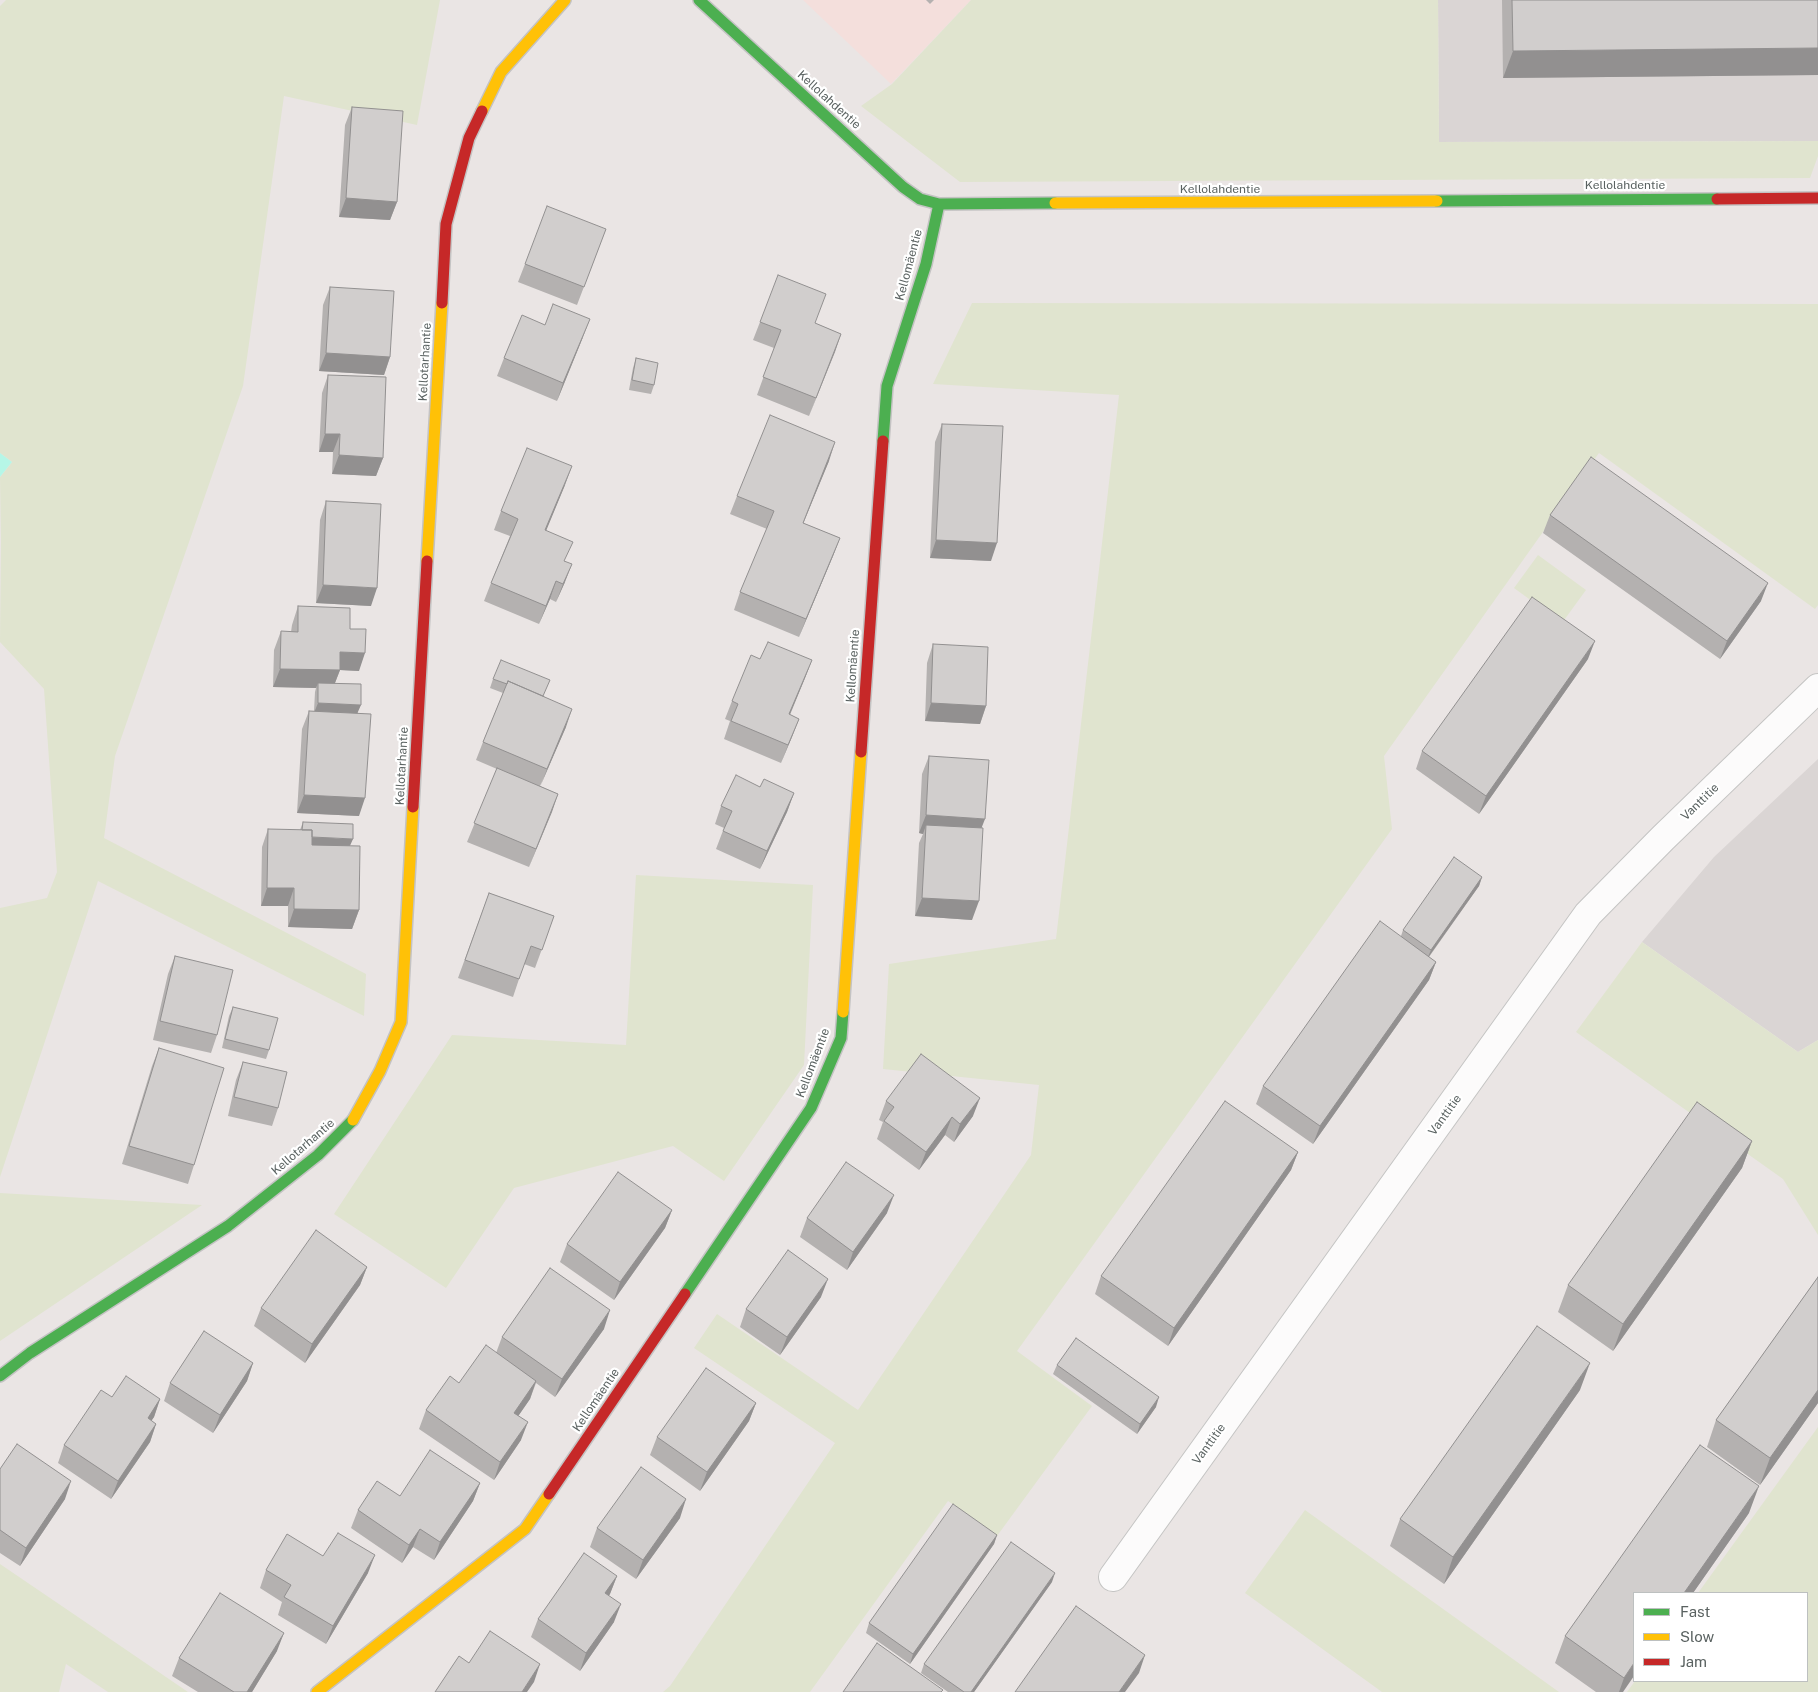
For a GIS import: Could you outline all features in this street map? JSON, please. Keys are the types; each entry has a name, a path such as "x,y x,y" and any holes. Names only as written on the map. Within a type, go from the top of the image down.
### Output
{"street":[{"name":"Kellotarhantie","path":"0,1376 30,1353 228,1226 318,1155 352,1122 380,1071 401,1022 446,224 469,138 501,72 565,0"},
{"name":"Kellolahdentie","path":"699,0 903,187 920,198 940,204 1818,198"},
{"name":"Kellomäentie","path":"317,1692 525,1529 811,1108 841,1038 887,386 926,264 940,204"},
{"name":"Vanttitie","path":"1113,1577 1588,914 1663,838 1818,688"}],"shaded area":[{"path":"6,0 440,0 417,125 284,96 243,386 115,756 104,838 366,974 364,1016 98,881 0,1177 0,908 47,898 57,872 44,689 0,642 0,477 12,462 0,453 0,6"},
{"path":"803,0 971,0 891,84"},
{"path":"971,0 1438,0 1439,142 1818,141 1818,156 1810,178 960,182 861,106 892,84"},
{"path":"1438,0 1818,0 1818,141 1439,142"},
{"path":"972,303 1818,304 1818,605 1815,609 1599,453 1384,756 1392,829 1017,1351 1092,1406 997,1536 948,1501 810,1692 663,1692 670,1686 835,1443 694,1348 717,1314 858,1410 1031,1155 1039,1085 883,1069 889,964 1056,939 1106,509 1119,395 933,384"},
{"path":"0,453 12,462 0,477"},
{"path":"1538,555 1586,590 1562,623 1514,588"},
{"path":"1818,759 1818,1040 1798,1052 1642,942 1714,857"},
{"path":"636,875 813,885 804,1065 724,1181 673,1146 514,1188 446,1288 334,1214 452,1035 626,1045"},
{"path":"1642,942 1798,1052 1818,1040 1818,1235 1783,1179 1576,1032"},
{"path":"0,1193 202,1205 0,1341"},
{"path":"1818,1427 1818,1692 1627,1692 1634,1682 1808,1682 1808,1592 1699,1592"},
{"path":"1305,1510 1559,1692 1382,1692 1245,1593"},
{"path":"0,1564 188,1692 108,1692 66,1664 59,1692 0,1692"}],"building":[{"path":"1512,0 1818,0 1818,48 1513,51"},
{"path":"352,107 403,111 397,202 346,198"},
{"path":"547,206 606,229 584,287 525,264"},
{"path":"778,275 826,294 815,323 841,334 816,398 763,377 781,330 760,322"},
{"path":"330,287 394,291 390,357 326,353"},
{"path":"553,304 590,319 563,383 504,358 522,315 545,325"},
{"path":"636,358 658,363 654,385 632,380"},
{"path":"328,375 386,377 383,458 339,455 340,434 325,434"},
{"path":"770,415 835,442 803,523 840,538 806,619 740,592 774,511 737,496"},
{"path":"942,424 1003,426 997,543 936,540"},
{"path":"527,448 572,466 545,530 573,542 564,561 572,564 563,584 556,581 546,606 491,583 518,519 501,511"},
{"path":"1591,457 1768,583 1727,641 1550,515"},
{"path":"326,501 381,504 377,588 323,585"},
{"path":"1532,597 1595,641 1486,796 1422,751"},
{"path":"298,606 350,608 350,629 366,629 365,653 340,652 340,670 280,669 281,631 298,632"},
{"path":"768,642 812,660 789,714 799,719 788,745 731,721 738,704 732,701 751,655 760,659"},
{"path":"933,644 988,647 986,706 931,703"},
{"path":"501,660 550,680 543,696 508,681 507,684 493,679"},
{"path":"508,681 572,709 547,769 483,742"},
{"path":"318,683 361,684 361,705 318,703"},
{"path":"309,711 371,714 365,798 304,795"},
{"path":"929,756 989,760 985,819 926,815"},
{"path":"497,768 558,794 536,849 474,823"},
{"path":"736,775 760,787 764,779 794,793 767,851 723,831 732,811 721,806"},
{"path":"303,822 353,824 353,839 312,837 312,830 302,830"},
{"path":"926,825 983,828 979,901 922,898"},
{"path":"268,829 312,830 312,845 360,846 359,910 294,909 294,888 267,888"},
{"path":"1454,857 1482,877 1431,950 1403,930"},
{"path":"489,893 554,916 542,950 531,946 519,979 465,960"},
{"path":"1380,921 1436,962 1320,1126 1263,1086"},
{"path":"175,956 233,970 217,1035 160,1021"},
{"path":"233,1007 278,1018 269,1050 225,1039"},
{"path":"159,1048 224,1068 194,1165 129,1146"},
{"path":"921,1054 980,1098 960,1124 952,1117 926,1152 884,1121 894,1107 886,1101"},
{"path":"243,1062 287,1072 278,1108 234,1097"},
{"path":"1225,1101 1298,1152 1174,1328 1101,1276"},
{"path":"1697,1102 1752,1141 1623,1324 1568,1285"},
{"path":"846,1162 894,1195 853,1252 807,1218"},
{"path":"618,1172 672,1210 620,1282 567,1244"},
{"path":"316,1230 367,1267 312,1344 261,1308"},
{"path":"788,1250 828,1279 787,1337 746,1309"},
{"path":"550,1268 610,1310 562,1379 502,1337"},
{"path":"1818,1277 1818,1390 1770,1458 1716,1420"},
{"path":"1537,1326 1590,1363 1453,1557 1400,1519"},
{"path":"204,1331 253,1363 220,1415 170,1383"},
{"path":"1076,1338 1159,1397 1140,1424 1057,1365"},
{"path":"486,1345 536,1381 514,1413 528,1422 500,1462 426,1410 450,1376 459,1383"},
{"path":"706,1368 756,1403 707,1472 657,1437"},
{"path":"126,1376 160,1399 148,1418 156,1424 118,1481 64,1445 101,1390 112,1397"},
{"path":"17,1444 71,1481 26,1548 0,1530 0,1469"},
{"path":"1700,1445 1759,1486 1685,1592 1633,1592 1633,1664 1624,1678 1565,1636"},
{"path":"430,1450 480,1483 440,1542 420,1529 409,1545 358,1510 377,1481 400,1496"},
{"path":"641,1467 686,1499 643,1560 597,1528"},
{"path":"953,1504 997,1535 913,1654 869,1623"},
{"path":"338,1533 375,1555 333,1626 284,1597 291,1585 266,1570 287,1534 323,1556"},
{"path":"1011,1542 1055,1573 971,1692 964,1692 924,1664"},
{"path":"584,1553 617,1576 605,1593 621,1604 586,1653 538,1619"},
{"path":"220,1593 284,1633 247,1692 234,1692 179,1658"},
{"path":"1076,1606 1145,1655 1119,1692 1015,1692"},
{"path":"490,1631 540,1664 522,1692 435,1692 459,1656 469,1663"},
{"path":"877,1643 943,1690 941,1692 843,1692"}],"traffic: fast":[{"path":"699,0 903,187 920,199 939,204 1055,203"},
{"path":"1437,201 1717,199"},
{"path":"883,441 887,386 926,264 939,204"},
{"path":"685,1294 811,1108 841,1038 843,1012"},
{"path":"0,1376 30,1353 228,1226 318,1155 353,1120"}],"traffic: slow":[{"path":"482,111 501,72 565,0"},
{"path":"1055,203 1437,201"},
{"path":"427,561 442,303"},
{"path":"843,1012 861,752"},
{"path":"353,1120 380,1071 401,1022 413,807"},
{"path":"317,1692 525,1529 549,1494"}],"traffic: jam":[{"path":"442,303 446,224 469,138 482,111"},
{"path":"1717,199 1818,198"},
{"path":"861,752 883,441"},
{"path":"413,807 427,561"},
{"path":"549,1494 685,1294"}]}
